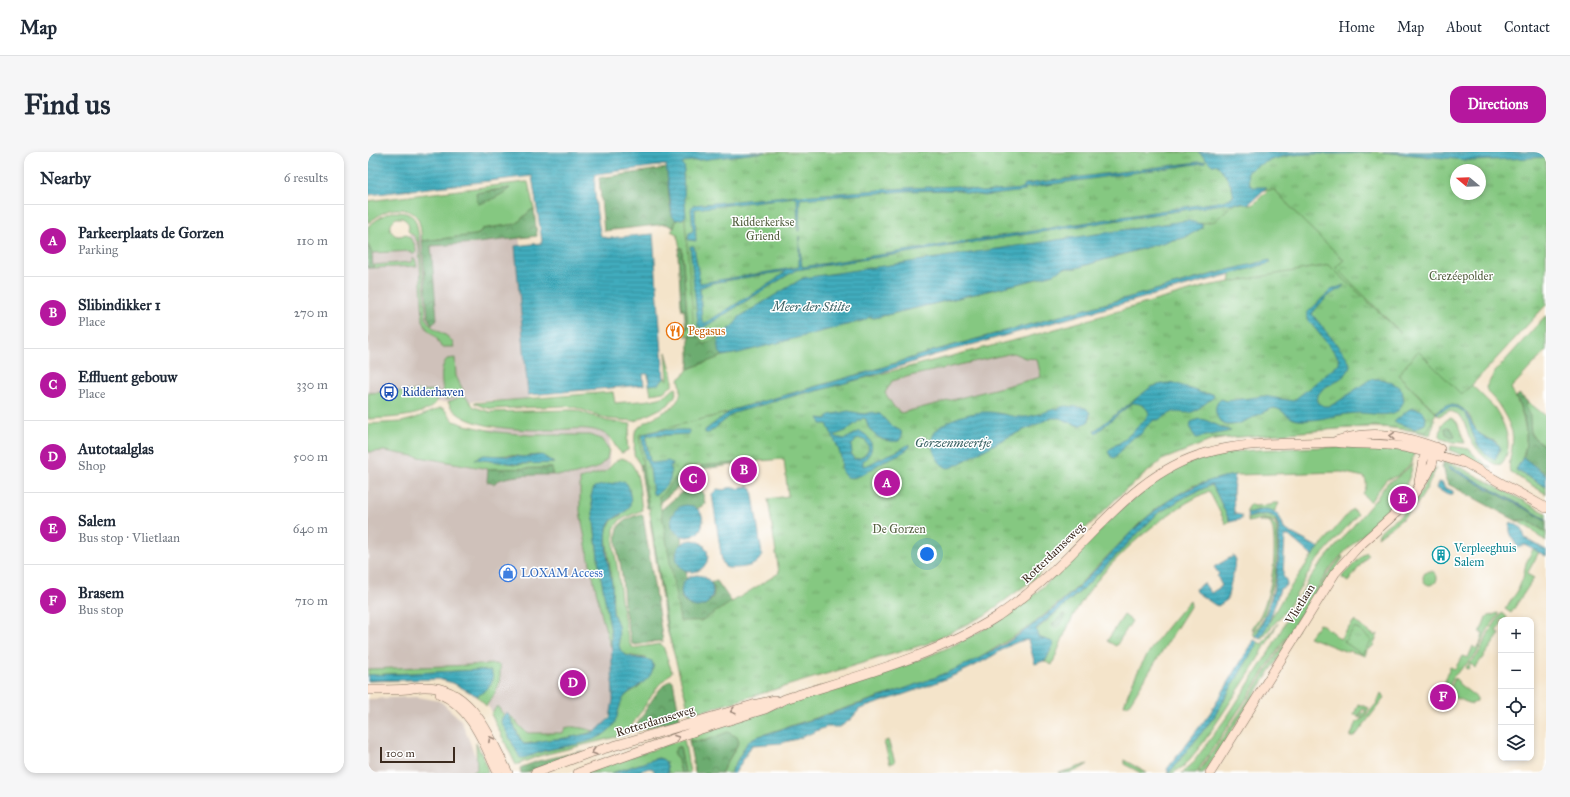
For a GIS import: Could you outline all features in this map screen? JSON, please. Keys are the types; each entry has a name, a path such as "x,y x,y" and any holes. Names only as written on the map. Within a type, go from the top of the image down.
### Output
{"main road":[{"name":"Rotterdamseweg","path":"578,773 698,730 765,709 785,699 916,656 955,640 986,624 1012,606 1043,581 1141,486 1165,469 1207,452 1235,447 1334,442 1432,449 1448,452 1464,463 1546,508"},
{"name":"Vlietlaan","path":"1210,773 1335,573 1358,547 1408,502 1419,486 1430,469 1432,449"},
{"path":"409,689 424,687 442,689 464,700 479,718 508,773"},
{"path":"368,690 424,690 441,695 455,702 467,714 476,728 498,773"},
{"name":"Rotterdamseweg","path":"535,773 586,754 764,702 785,699"},
{"name":"Vlietlaan","path":"1204,773 1222,752"}],"shaded area":[{"path":"519,232 533,389 528,399 368,405 368,236"},
{"path":"1013,353 1025,358 1037,359 1041,377 901,413 894,407 885,393 892,381"},
{"path":"524,426 610,426 606,573 617,699 603,730 522,751 461,671 368,676 368,437 428,434"},
{"path":"418,697 440,701 461,720 482,773 368,773 368,699"}],"green space":[{"path":"747,152 1546,152 1546,305 1470,387 1461,394 1418,351 1398,375 1436,413 1427,432 1374,426 1215,439 1162,460 1121,494 1034,579 985,615 929,643 690,715 669,635 639,435 1027,337 1207,286 1329,265 1401,333 1336,267 1344,260 1304,222 1275,190 1247,190 1215,221 807,293 704,344 694,329 680,161","holes":["1013,353 1025,358 1037,359 1041,377 901,413 894,407 885,393 892,381","784,459 788,496 768,499 779,573 701,621 680,621 659,498 684,467"]},
{"name":"Ridderkerkse Griend","path":"1258,163 1361,277 1494,407 1505,427 1508,443 1508,450 1501,464 1492,463 1478,451 1469,437 1464,421 1459,415 1449,411 1439,416 1437,414 1446,407 1454,407 1464,412 1478,445 1484,452 1495,459 1499,452 1496,442 1483,436 1477,431 1467,412 1459,407 1449,405 1436,412 1325,303 1435,420 1430,435 1396,427 1362,427 1241,436 1209,441 1232,269 933,351 871,371 732,410 705,430 734,413 804,393 815,437 648,465 640,465 634,455 635,432 641,425 666,411 679,399 681,390 679,379 688,369 715,358 862,321 871,317 874,318 1029,281 1054,274 1063,268 1076,268 1172,240 1181,239 1190,235 698,337 689,335 686,337 686,329 688,328 682,248 680,248 677,234 671,231 674,228 676,220 682,219 686,216 1235,203 1253,205 1268,190"},
{"path":"667,168 671,211 676,220 674,228 666,224 604,231 599,178"},
{"path":"528,182 534,209 516,224 482,229 477,235 422,241 418,219 408,211 395,209 387,211 368,223 368,201","holes":["509,188 490,201 476,193"]},
{"path":"510,188 495,198 478,204 476,193"},
{"path":"534,209 537,236 477,243 431,246 437,319 432,325 428,318 422,241 475,235 479,234 482,229 516,224"},
{"path":"391,212 406,213 414,218 419,235 421,250 426,319 433,327 450,339 454,347 441,347 436,337 427,329 423,321 419,245 415,237 408,231 409,225 406,220 396,218 391,223 390,229 396,236 405,234 410,238 415,246 416,252 414,254 412,254 412,251 372,253 368,245 368,226 382,216"},
{"path":"368,245 372,253 373,268 368,268"},
{"path":"679,248 682,248 688,328 686,329 684,310 682,310 681,305 678,254"},
{"path":"412,258 415,259 417,266 373,268 373,265 412,262"},
{"path":"1546,315 1546,351 1511,388 1520,408 1526,429 1525,450 1522,460 1516,470 1546,487 1546,494 1510,472 1509,464 1513,443 1512,432 1504,414 1486,387 1495,372"},
{"path":"690,335 698,337 721,335 719,346 723,356 688,369"},
{"path":"666,352 673,377 673,385 663,392 651,394 649,385 660,383 664,377 668,380"},
{"path":"455,358 456,376 463,390 461,394 446,400 442,385 442,368 447,359"},
{"path":"675,388 677,389 675,396 668,405 635,421 608,419 574,407 564,406 492,409 474,403 613,392 615,403 659,398"},
{"path":"437,390 437,399 434,405 427,410 407,416 368,419 368,393"},
{"path":"1519,394 1528,402 1526,406 1530,416 1531,435 1546,447 1546,475 1523,457 1526,442 1526,427 1516,397"},
{"path":"462,396 466,397 474,407 490,412 576,410 607,421 631,424 627,440 628,450 622,453 604,433 588,429 529,430 480,424 466,419 455,412 448,402"},
{"path":"1528,402 1546,416 1546,447 1530,434 1526,406"},
{"path":"440,408 444,409 454,421 465,425 497,432 529,435 589,435 601,439 609,449 607,459 597,468 572,475 552,475 552,468 488,469 385,451 368,452 368,424 401,422 413,419","holes":["510,455 523,457 538,455 554,463 516,464 476,459 488,456"]},
{"path":"1451,418 1457,422 1465,443 1452,442 1440,438 1442,425 1445,421"},
{"path":"1447,427 1453,431 1455,437 1451,438 1446,434 1445,428"},
{"path":"1451,446 1469,449 1477,458 1492,469 1450,450"},
{"path":"1335,447 1383,448 1414,452 1412,463 1397,476 1386,480 1370,502 1363,494 1366,486 1364,477 1341,472 1235,475 1192,486 1160,506 1139,524 1071,593 1032,625 975,661 926,682 753,738 730,773 721,773 739,742 728,733 704,741 689,741 689,736 918,660 971,637 1004,617 1034,594 1131,500 1168,473 1189,463 1211,456 1234,452"},
{"path":"753,451 756,462 701,469 700,460"},
{"path":"621,458 628,460 636,471 642,510 620,520 614,529 614,548 622,607 629,642 634,648 660,644 663,646 672,672 658,686 630,728 628,734 539,756 516,765 491,714 497,706 504,715 502,718 524,758 532,754 602,736 618,710 621,701 626,695 648,678 654,665 646,658 626,655 621,652 619,648 618,627 613,612 612,585 606,537 607,528 612,520 622,515 591,496 599,565 611,628 611,648 602,617 580,511 580,479 606,471"},
{"path":"694,460 697,469 680,474 681,485 652,509 647,508 640,465 670,466"},
{"path":"1444,461 1456,465 1546,513 1546,519 1450,466 1443,464"},
{"path":"1413,464 1408,481 1400,496 1378,521 1340,557 1329,570 1249,695 1196,773 1182,773 1192,764 1229,714 1269,652 1308,581 1319,566 1376,499 1387,483 1395,479"},
{"path":"1443,464 1450,466 1449,468 1546,520 1546,532 1526,520 1515,520 1448,484 1442,468"},
{"path":"552,468 552,475 530,475 504,478 494,484 487,482 488,469"},
{"path":"1433,468 1436,469 1425,492 1416,505 1403,518 1378,537 1384,528 1406,511 1415,500"},
{"path":"1211,485 1213,486 1230,522 1226,524 1209,491 1187,503 1153,526 1113,562 1091,588 1073,616 1052,665 1044,661 1046,660 1053,642 1038,637 1036,630 1082,590 1157,514 1185,497"},
{"path":"697,490 703,492 705,504 697,509 691,506 681,507 677,509 672,518 673,529 681,536 682,544 679,547 677,559 680,566 686,571 687,579 682,589 682,598 686,603 692,606 700,606 707,603 712,599 714,591 711,582 717,581 736,608 676,655 673,650 666,626 650,520 682,492"},
{"path":"1273,503 1279,503 1275,511 1261,509 1247,513 1247,508 1250,504 1254,506 1271,505"},
{"path":"1352,509 1358,514 1314,564 1289,607 1261,639 1260,638 1281,601 1312,556"},
{"path":"640,514 643,516 663,642 659,641 636,645 632,644 625,614 622,573 616,538 619,525 621,523"},
{"path":"1267,514 1274,518 1279,528 1279,562 1271,603 1266,616 1256,637 1253,634 1265,617 1273,591 1278,562 1277,526 1275,522 1266,518 1248,522 1248,518"},
{"path":"1266,519 1272,522 1276,527 1277,551 1275,576 1264,615 1253,630 1252,629 1260,616 1270,587 1273,569 1274,541 1272,528 1268,521 1259,521"},
{"path":"1515,520 1526,520 1546,532 1546,541 1538,536 1534,531"},
{"path":"1533,549 1539,552 1527,574 1534,578 1511,613 1505,609 1517,592 1523,578 1526,563"},
{"path":"1366,552 1368,555 1348,582 1342,578 1343,575"},
{"path":"1342,556 1343,558 1212,761 1203,773 1198,773 1239,714 1328,574"},
{"path":"1430,571 1435,573 1437,578 1435,583 1430,585 1425,583 1423,578 1425,573"},
{"path":"1190,600 1191,605 1131,701 1128,705 1124,705 1136,675 1151,649"},
{"path":"1498,613 1499,615 1488,629 1476,655 1453,677 1446,695 1441,693 1450,667 1455,669 1462,656 1468,658 1473,646 1476,649 1480,645 1483,633 1480,633 1486,617"},
{"path":"1502,613 1507,617 1499,617"},
{"path":"1063,614 1066,615 1058,626 1054,628 1052,625"},
{"path":"1124,615 1132,621 1116,646 1107,641"},
{"path":"1498,619 1498,629 1496,631 1498,632 1498,637 1475,668 1471,664 1468,669 1465,668 1478,655 1489,632"},
{"path":"1354,621 1375,636 1378,634 1373,646 1367,650 1365,656 1350,651 1347,652 1309,637 1319,624 1323,625 1340,639"},
{"path":"1278,623 1251,671 1203,743 1184,766 1173,773 1167,773 1170,772 1214,717 1258,642 1262,644"},
{"path":"1355,627 1372,640 1362,654 1344,642"},
{"path":"500,665 499,683 496,691 486,706 477,696 490,686 487,670 368,675 368,669"},
{"path":"1455,678 1459,684 1477,698 1477,701 1472,704 1448,694"},
{"path":"670,680 673,681 680,719 637,731 636,726 651,701 660,689"},
{"path":"1381,693 1385,697 1356,735 1354,737 1350,737 1357,722 1365,717 1377,703"},
{"path":"1358,704 1369,708 1365,716 1361,718 1357,717 1365,712 1365,709 1358,715 1354,715"},
{"path":"509,715 528,733 563,733 565,728 572,727 595,731 579,736 524,744 521,741"},
{"path":"728,732 737,737 739,742 721,773 695,773 689,741 704,741"},
{"path":"684,739 690,773 685,773 680,747 675,755 678,760 681,773 668,773 666,762 658,758 612,773 584,773"},
{"path":"888,740 895,762 890,764 884,742"},
{"path":"476,743 485,761 488,773 468,773 477,770"},
{"path":"678,746 680,747 685,773 681,773 678,760 674,752"},
{"path":"583,751 526,773 521,773 520,768 538,761"},
{"path":"1124,760 1147,773 1141,773 1124,764"},
{"path":"1088,764 1074,771 1059,773"}],"water":[{"path":"368,152 766,152 684,162 682,164 685,168 683,174 686,216 682,219 676,220 672,216 666,165 596,174 595,195 601,236 608,238 653,234 664,379 659,384 649,385 648,374 643,374 644,385 528,395 515,246 541,243 542,241 532,176 368,195"},
{"path":"1198,152 1372,152 1346,154 1301,154 1280,158 1258,165 1247,172 1250,185 1253,187 1267,187 1249,204 1223,204 796,270 703,328 698,326 690,246 694,246 700,283 799,267 799,236 802,267 1223,201 1233,197 1231,185 1220,168 1217,165 1212,165","holes":["786,271 775,280 705,323 702,321 700,288 712,283"]},
{"path":"1383,152 1546,152 1546,157 1475,161"},
{"path":"1206,161 1204,163 1025,188 1025,191 984,196 959,190 907,191 800,199 799,231 797,199 795,197 695,209 696,241 688,240 689,233 693,231 691,209 693,205 797,195 905,188 958,186 981,192 1022,189 1025,184"},
{"name":"Meer der Stilte","path":"1183,221 1202,224 1202,228 1184,238 1172,240 1076,268 1064,268 1054,274 1029,281 874,318 869,317 862,321 739,353 723,356 719,350 719,340 739,317 803,278"},
{"path":"1270,260 1271,263 934,355 874,375 734,413 709,433 705,433 705,430 732,410 871,371 933,351 1232,269"},
{"path":"1344,285 1326,298 1312,314 1346,356 1350,364 1348,370 1339,380 1321,391 1318,396 1318,402 1323,406 1330,406 1369,380 1382,379 1395,384 1402,390 1404,401 1399,410 1390,414 1352,413 1321,419 1298,420 1274,408 1234,425 1226,425 1220,421 1216,413 1216,409 1217,404 1221,399 1227,401 1264,396 1293,401 1339,364 1336,354 1307,319 1307,313 1331,290"},
{"path":"1166,383 1177,384 1202,393 1213,394 1214,397 1195,411 1189,413 1173,412 1158,420 1154,420 1140,435 1134,437 1115,458 1111,457 1108,452 1109,450 1136,429 1149,414 1147,409 1140,404 1132,403 1096,433 1094,431 1151,387"},
{"path":"1447,405 1455,406 1465,411 1480,434 1499,445 1500,449 1495,459 1490,458 1479,446 1473,435 1467,416 1463,411 1452,407 1444,409 1437,414 1436,413"},
{"name":"Gorzenmeertje","path":"1065,406 1086,408 1090,413 1089,421 1080,426 1060,418 1051,418 1006,438 953,467 948,468 941,463 933,450 932,441 934,433 940,427 957,418 984,412 1026,417"},
{"path":"1413,408 1424,413 1426,417 1425,424 1415,429 1394,422 1408,410"},
{"path":"848,411 864,414 872,412 880,414 890,425 901,431 902,436 899,441 888,441 882,439 873,434 867,425 866,419 863,418 846,431 835,435 836,437 845,439 860,431 865,434 872,446 870,454 863,461 863,466 869,465 909,444 909,448 860,476 849,478 842,472 840,454 827,424 821,424 819,418 827,419 829,415","holes":["858,438 866,441 869,448 867,452 864,456 854,459 851,455 851,446"]},
{"path":"1199,419 1206,420 1231,431 1196,438 1191,430 1190,424 1191,422"},
{"path":"660,430 689,430 689,434 648,436 646,439 650,461 652,463 668,461 673,465 670,466 670,480 656,495 653,494 650,469 645,458 642,437 644,434"},
{"path":"484,455 523,457 542,455 554,463 516,464 475,459"},
{"path":"1523,457 1546,475 1546,487 1516,470"},
{"path":"1450,466 1546,519 1546,520 1449,468"},
{"path":"1235,475 1233,491 1234,511 1235,514 1241,515 1242,519 1230,522 1213,486 1211,485 1185,497 1157,514 1082,590 1036,629 1038,637 1053,642 1046,660 1035,664 1028,640 1018,642 958,674 860,709 850,720 840,727 826,727 797,739 781,743 752,745 735,773 730,773 747,743 753,738 918,684 971,662 1005,644 1037,622 1067,598 1151,514 1188,489 1210,481"},
{"path":"624,481 628,486 631,502 626,511 609,524 606,536 607,557 612,584 613,612 619,629 619,644 621,650 626,655 652,661 652,672 646,680 627,694 620,706 615,723 606,733 598,738 580,744 544,751 520,758 501,721 506,713 509,715 521,741 524,744 587,734 596,731 610,718 613,700 611,633 599,566 591,496 594,487"},
{"path":"1438,482 1443,483 1444,487 1453,491 1453,494 1446,494 1436,488"},
{"path":"749,486 752,489 762,554 760,559 753,565 728,568 725,567 722,561 712,494 717,489 724,490 727,488 736,487 739,489 741,487"},
{"path":"684,505 690,505 700,512 703,521 702,527 696,534 690,537 684,537 674,530 671,524 671,518 678,508"},
{"path":"1266,509 1276,513 1282,522 1284,529 1319,548 1312,556 1289,536 1285,536 1283,576 1287,585 1280,589 1268,625 1260,638 1256,636 1262,625 1274,590 1278,566 1279,531 1278,524 1272,516 1263,514 1248,518 1247,513"},
{"path":"1511,522 1522,528 1525,538 1546,550 1546,556 1525,545 1518,548 1510,532"},
{"path":"689,540 695,540 705,547 708,556 707,562 701,569 695,572 689,572 679,565 676,559 676,553 683,543"},
{"path":"1233,556 1236,560 1227,600 1218,606 1215,605 1196,592 1195,589 1204,583 1211,593 1222,586 1217,576 1219,574 1214,567"},
{"path":"694,575 700,575 710,582 713,591 712,597 706,604 700,607 694,607 684,600 681,594 681,588 688,578"},
{"path":"1254,640 1258,642 1214,717 1170,772 1168,772 1167,769 1210,713"},
{"path":"481,670 491,671 492,679 489,686 477,696 453,683 438,679 368,681 368,675"},
{"path":"658,758 665,761 668,773 655,773 653,769 649,768 635,773 612,773"}],"place":[{"name":"Pegasus","path":"675,331"},
{"name":"Ridderhaven","path":"389,392"},
{"name":"Slibindikker 1","path":"744,470"},
{"name":"Effluent gebouw","path":"693,479"},
{"name":"Parkeerplaats de Gorzen","path":"887,483"},
{"name":"Salem","path":"1403,499"},
{"name":"Verpleeghuis Salem","path":"1441,555"},
{"name":"LOXAM Access","path":"508,573"},
{"name":"Autotaalglas","path":"573,683"},
{"name":"Brasem","path":"1443,697"}],"park label":[{"name":"Crezéepolder","path":"1461,276"},
{"name":"De Gorzen","path":"899,529"}]}
